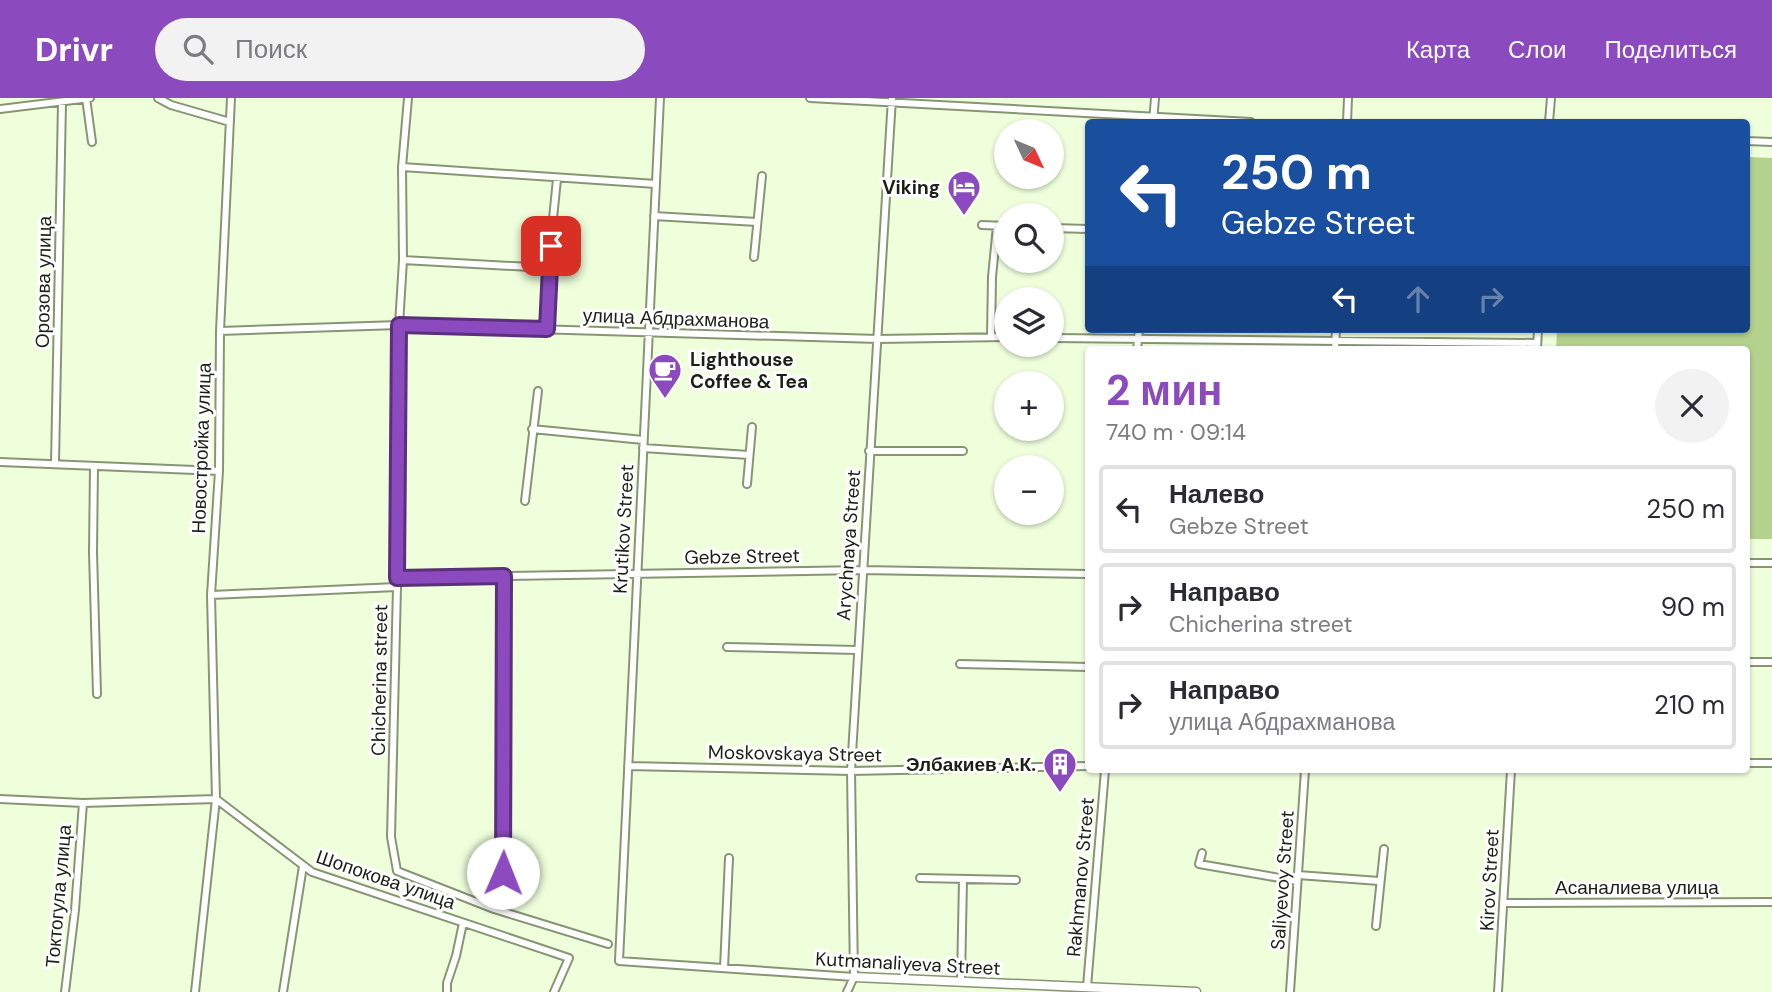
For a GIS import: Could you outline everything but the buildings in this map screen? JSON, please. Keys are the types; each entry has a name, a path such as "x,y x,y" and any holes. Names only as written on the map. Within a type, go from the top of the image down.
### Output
{"street":[{"path":"0,109 87,98 92,142"},
{"path":"158,98 171,105 230,122"},
{"name":"Новостройка улица","path":"195,992 216,799 211,594 219,471 220,331 231,98"},
{"name":"Chicherina street","path":"408,98 402,167 403,260 399,325 391,837 397,871 494,909 607,944"},
{"name":"Krutikov Street","path":"619,961 660,98"},
{"path":"810,98 892,101 1139,119"},
{"path":"1153,119 1155,98"},
{"path":"1347,119 1348,98"},
{"path":"1549,119 1551,98"},
{"name":"Arychnaya Street","path":"848,992 855,977 851,771 892,101"},
{"name":"Орозова улица","path":"55,463 62,103"},
{"path":"1750,141 1772,142"},
{"path":"402,167 656,184"},
{"path":"754,257 762,176"},
{"path":"547,329 548,268 557,179"},
{"path":"654,216 757,222"},
{"path":"982,225 994,226"},
{"path":"1064,228 1085,229"},
{"path":"991,337 994,256"},
{"path":"403,260 548,268"},
{"name":"улица Абдрахманова","path":"220,331 399,325 878,339 991,337"},
{"path":"1137,346 1139,333"},
{"path":"1335,346 1336,333"},
{"path":"1064,338 1335,340 1537,346"},
{"path":"525,501 538,391"},
{"path":"747,484 752,427"},
{"path":"532,429 749,455"},
{"path":"869,451 962,451"},
{"path":"0,462 219,471"},
{"path":"94,467 93,552 97,694"},
{"path":"1750,563 1772,562"},
{"name":"Gebze Street","path":"397,578 862,570 1085,574"},
{"path":"494,909 503,873 504,576"},
{"path":"211,594 397,587"},
{"path":"727,647 857,650"},
{"path":"1750,662 1772,662"},
{"path":"960,664 1085,667"},
{"path":"1750,764 1772,763"},
{"name":"Moskovskaya Street","path":"628,766 851,771 1085,766"},
{"name":"Rakhmanov Street","path":"1087,987 1105,773"},
{"name":"Saliyevoy Street","path":"1290,992 1305,773"},
{"name":"Kirov Street","path":"1498,992 1511,773"},
{"path":"0,799 83,803 216,799"},
{"name":"Шопокова улица","path":"216,799 312,872 569,958 554,992"},
{"name":"Токтогула улица","path":"65,992 75,910 83,803"},
{"path":"1376,926 1384,849"},
{"path":"1202,852 1199,864 1298,878 1379,881"},
{"path":"724,968 729,858"},
{"path":"283,992 303,866"},
{"path":"920,878 1016,880"},
{"path":"961,981 963,879"},
{"name":"Асаналиева улица","path":"1503,903 1772,902"},
{"path":"447,992 463,923"},
{"name":"Kutmanaliyeva Street","path":"619,961 855,977 1196,992"}],"green space":[{"path":"1750,157 1772,158 1772,539 1750,539 1750,346 1556,346 1557,333 1750,333"}],"place":[{"name":"Viking","path":"964,217"},
{"name":"Lighthouse Coffee & Tea","path":"665,400"},
{"name":"Элбакиев А.К.","path":"1060,794"}],"route":[{"path":"503,873 504,576 397,578 399,325 547,329 551,246"}]}
